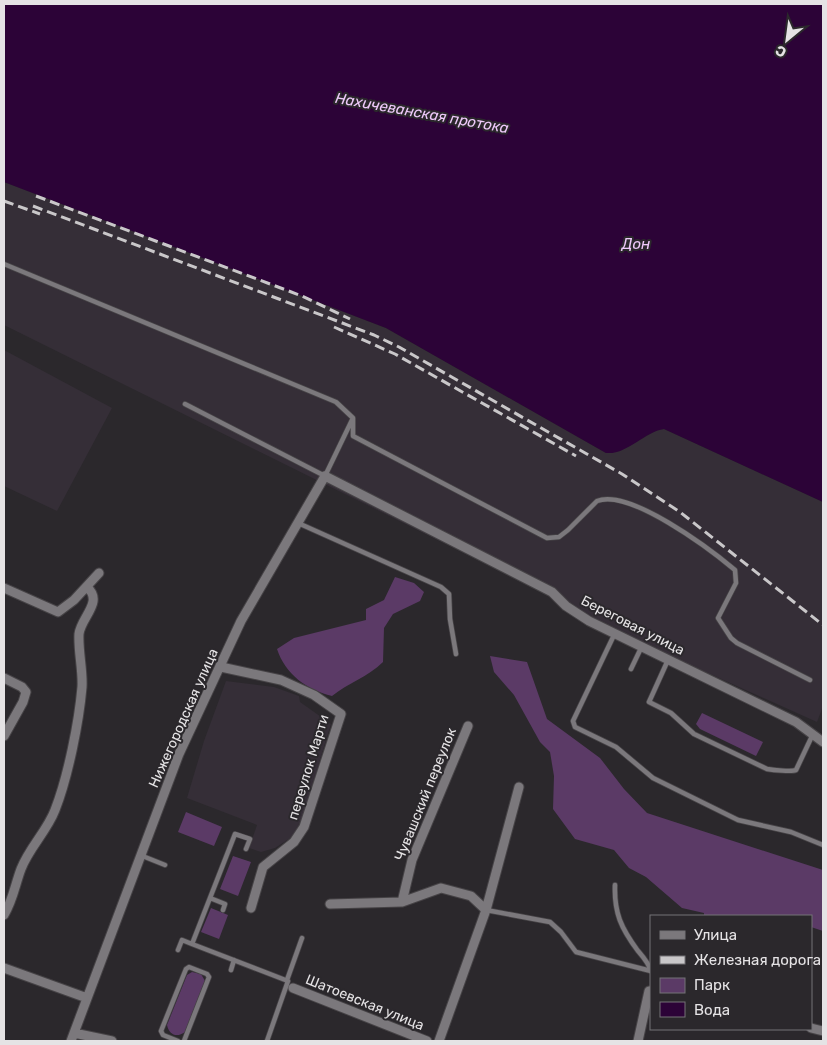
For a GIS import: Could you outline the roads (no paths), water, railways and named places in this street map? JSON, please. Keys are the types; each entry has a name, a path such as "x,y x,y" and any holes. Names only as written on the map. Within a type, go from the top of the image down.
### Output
{"street":[{"name":"Нижегородская улица","path":"73,1037 178,754 221,667 241,621 325,476"},
{"name":"Береговая улица","path":"325,476 552,592 566,606 615,633 796,722 823,742"},
{"path":"4,588 58,612 65,609 99,573"},
{"path":"4,915 11,903 22,868 54,812 59,799 74,733 82,686 80,628 94,599 92,592 87,587"},
{"name":"переулок Марти","path":"221,667 281,680 314,695 341,714 304,827 294,842 263,867 251,908"},
{"path":"4,678 22,687 26,692 4,736"},
{"name":"Чувашский переулок","path":"402,902 412,860 468,726"},
{"path":"439,1041 486,910 519,787"},
{"path":"330,904 402,902 440,888 471,896 486,910"},
{"path":"4,968 87,998"},
{"name":"Шатоевская улица","path":"289,984 427,1041"},
{"path":"638,1041 650,990"},
{"path":"73,1037 112,1041"}],"lane":[{"path":"4,264 336,402 352,418 353,436 547,538 559,537 598,501 604,498 614,499 657,516 703,544 736,570 736,583 718,618 731,638 810,680"},
{"path":"185,404 325,476 352,418"},
{"path":"298,523 445,590 449,594 450,619 456,654"},
{"path":"615,633 573,721 575,727 616,747 653,778 738,820 796,833 823,845"},
{"path":"632,669 642,646"},
{"path":"668,659 649,702 671,713 694,734 768,769 792,772 796,770 813,733"},
{"path":"192,944 235,834 250,839 246,849"},
{"path":"140,855 166,865"},
{"path":"615,885 614,907 621,925 648,962 650,968"},
{"path":"210,898 225,904 223,910"},
{"path":"486,910 550,922 561,932 576,952 650,971"},
{"path":"268,1041 289,984 302,938"},
{"path":"178,950 182,940 289,984"},
{"path":"231,970 234,960"},
{"path":"178,1041 163,1036 162,1031 187,967 208,974 209,977 184,1041"}],"water":[{"path":"4,4 823,4 823,502 664,429 649,434 621,451 606,453 386,328 4,182"}],"railway":[{"path":"36,196 302,296 350,319"},
{"path":"4,201 40,214"},
{"path":"33,206 374,335 399,347 622,474 680,512 823,625"},
{"path":"334,327 395,354 576,456"}],"water label":[{"name":"Нахичеванская протока","path":"422,113"},
{"name":"Дон","path":"636,244"}]}
